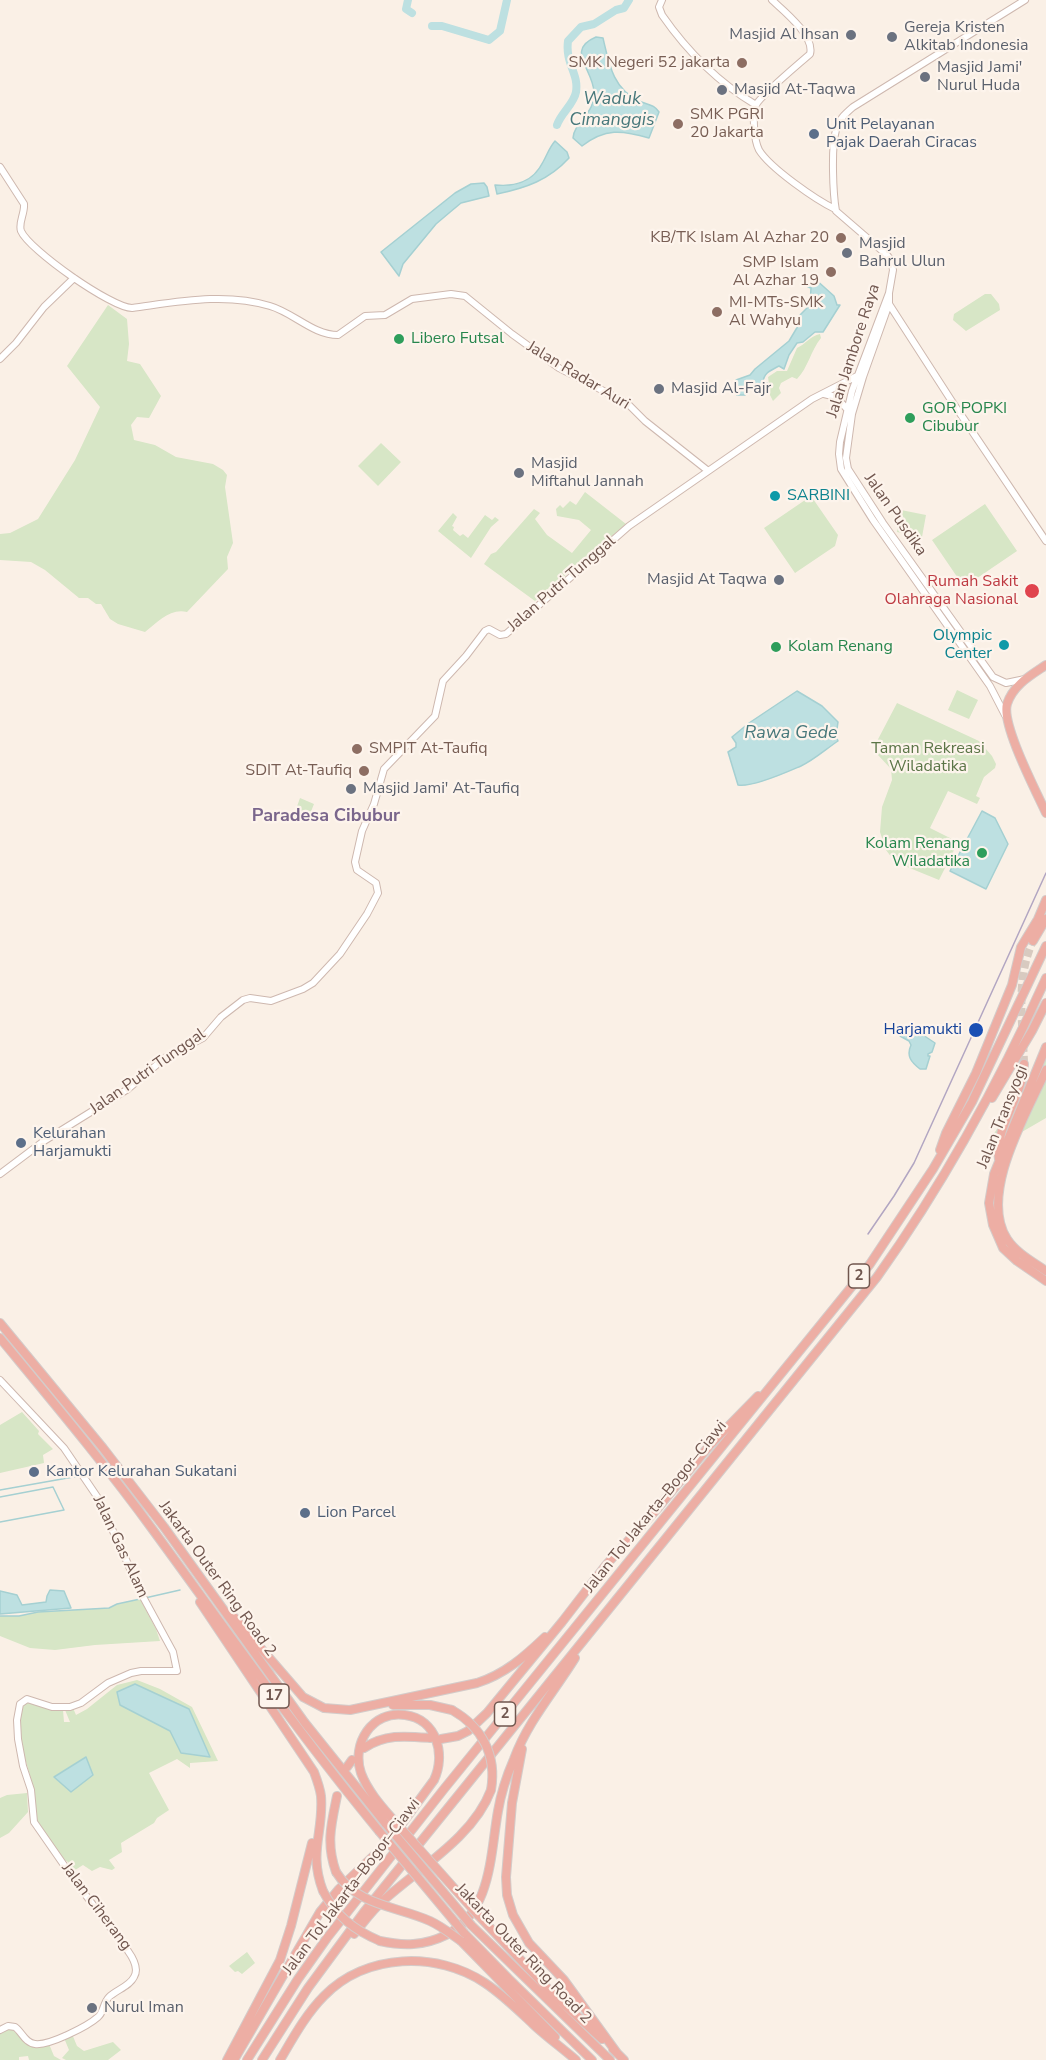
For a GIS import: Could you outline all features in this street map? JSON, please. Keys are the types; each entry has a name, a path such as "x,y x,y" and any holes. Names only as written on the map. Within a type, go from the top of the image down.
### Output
{"highway":[{"path":"1046,665 1025,679 1011,696 1005,715 1046,813"},
{"path":"933,1169 946,1133 976,1073 1012,985 1021,947 1038,920 1046,900"},
{"path":"1033,941 1046,919"},
{"name":"Jalan Tol Jakarta–Bogor–Ciawi","path":"247,2060 327,1938 444,1789 870,1264 933,1169 984,1079 1046,946"},
{"name":"Jalan Tol Jakarta–Bogor–Ciawi","path":"262,2060 331,1955 877,1277 921,1212 974,1125 1046,978"},
{"path":"974,1125 1006,1076 1046,1003"},
{"name":"Jalan Transyogi","path":"1046,1047 1001,1174 997,1197 998,1210 1006,1238 1014,1248 1046,1271"},
{"path":"999,1160 998,1142 1023,1083 1024,1064"},
{"name":"Jalan Transyogi","path":"1046,1070 999,1160 989,1193 994,1229 1003,1248 1046,1281"},
{"name":"Jakarta Outer Ring Road 2","path":"0,1323 103,1448 200,1577 305,1723 386,1824 471,1925 610,2060"},
{"name":"Jakarta Outer Ring Road 2","path":"0,1338 83,1438 378,1832 464,1933 592,2060"},
{"path":"441,1739 458,1736 477,1723 562,1622 606,1564 745,1407 778,1378"},
{"path":"173,1557 187,1583 309,1763 319,1787 321,1806 315,1863 322,1891 331,1907 342,1918 365,1935 380,1941 408,1945 430,1941 459,1928 471,1915 482,1895 498,1809 523,1737 592,1631"},
{"path":"200,1577 303,1697 324,1708 334,1710 371,1706 430,1705 452,1710 472,1724 486,1744 493,1768 491,1790 482,1809 469,1827 382,1901 345,1944 331,1955"},
{"path":"371,1706 493,1678 524,1657 562,1622"},
{"path":"234,2060 320,1912 339,1889 377,1854 396,1832 426,1793 437,1774 440,1757 436,1739 425,1724 405,1715 388,1716 372,1725 363,1735 358,1749 359,1765 364,1780 374,1796 396,1822 478,1915 552,1993 624,2060"},
{"path":"364,1748 372,1742 387,1737 430,1738"},
{"path":"523,1737 512,1803 506,1878 507,1895 513,1915 530,1943 564,1980 616,2053"},
{"path":"337,1796 330,1843 331,1857 341,1880 357,1894 370,1901 429,1920 461,1941 576,2060"},
{"path":"228,2060 280,1960 291,1926 321,1806"},
{"path":"280,2060 326,1994 360,1972 391,1962 422,1961 466,1972 486,1983 576,2060"}],"street":[{"path":"662,0 659,9 662,15 696,56 732,90 756,105 765,94 810,54 811,49 804,33 772,0"},
{"path":"835,209 834,148 836,130 842,117 858,104 1024,0"},
{"name":"Jalan Jambore Raya","path":"756,105 756,139 760,150 801,188 835,209 842,218 890,258 893,270 889,293 852,391 839,454 841,469 876,518"},
{"name":"Jalan Radar Auri","path":"0,167 23,202 24,209 20,226 30,243 74,278 116,304 128,308 199,299 258,303 284,311 317,330 332,335 341,334 365,316 371,314 380,316 412,299 451,294 469,298 506,330 552,363 627,403 645,421 707,470"},
{"path":"0,359 16,343 44,307 74,278"},
{"name":"Jalan Pusdika","path":"889,293 889,304 856,400 848,436 847,465 850,474 880,525 993,677 1006,683 1025,679"},
{"path":"889,304 1046,542"},
{"name":"Jalan Putri Tunggal","path":"0,1174 44,1141 128,1089 166,1057 203,1038 221,1017 240,1002 248,999 273,1001 313,983 340,954 377,895 376,883 355,868 362,831 374,804 384,769 435,716 438,710 440,688 447,676 485,631 489,629 500,635 506,634 621,532 812,399 857,376"},
{"path":"841,386 852,391 856,400"},
{"path":"824,394 839,400 847,409"},
{"path":"880,525 990,686 1005,715"},
{"name":"Jalan Gas Alam","path":"0,1380 51,1433 86,1479 107,1514 143,1597 173,1652 177,1671 136,1671 112,1680 70,1707 57,1708 42,1703"},
{"name":"Jalan Ciherang","path":"0,2030 8,2026 15,2027 28,2041 36,2044 62,2036 98,2017 106,2000 131,1981 135,1974 132,1956 75,1881 33,1819 32,1790 23,1766 18,1739 18,1714 20,1704 25,1699 42,1703"}],"green space":[{"path":"985,294 991,294 999,304 1000,310 966,331 953,320 954,314"},
{"path":"108,305 127,319 129,344 127,361 140,364 161,396 149,418 137,417 131,425 134,440 155,445 176,457 213,464 227,475 225,487 233,543 227,557 228,569 187,612 170,614 145,632 118,624 110,619 101,604 96,604 88,598 79,598 45,570 31,562 0,560 0,534 10,533 38,519 75,460 100,407 67,366"},
{"path":"820,334 821,338 801,375 797,379 792,377 781,383 779,388 781,393 773,401 767,389 768,377 777,371 787,371 797,348 813,336"},
{"path":"381,443 401,462 378,486 358,466"},
{"path":"585,492 626,524 535,601 484,564 534,509 540,513 535,519 547,535 572,553 591,530 579,520 557,516 556,509 560,505 563,508 570,501 576,505"},
{"path":"811,496 838,535 835,546 795,573 764,528"},
{"path":"985,504 1017,551 964,587 932,540"},
{"path":"901,510 926,515 922,537 897,532"},
{"path":"453,513 457,517 452,526 453,530 460,536 463,534 468,538 485,515 492,520 495,517 499,520 491,527 471,558 438,531"},
{"path":"957,690 978,700 969,719 948,710"},
{"name":"Taman Rekreasi Wiladatika","path":"897,703 979,741 996,764 995,768 984,777 976,796 980,798 977,804 948,791 930,828 958,842 939,880 895,862 886,850 880,832 882,807 892,780 891,769 878,755 875,745"},
{"path":"300,798 314,804 308,819 294,815"},
{"path":"1046,1055 1046,1118 989,1151 985,1147"},
{"path":"22,1412 39,1431 38,1434 53,1449 43,1455 44,1463 0,1473 0,1425"},
{"path":"140,1599 160,1641 55,1650 30,1648 0,1636 0,1616 109,1608"},
{"path":"137,1680 160,1689 192,1707 218,1761 190,1763 190,1768 177,1759 149,1773 169,1810 157,1818 154,1823 121,1843 122,1852 109,1860 115,1868 112,1870 100,1867 92,1871 83,1865 72,1872 68,1862 47,1838 34,1816 34,1792 20,1732 21,1710 27,1702 63,1710 64,1722 70,1722 65,1710 73,1708 76,1715 117,1685","holes":["189,1709 181,1753 170,1731 158,1723"]},
{"path":"27,1793 28,1812 9,1833 0,1838 0,1798"},
{"path":"247,1952 255,1963 242,1974 235,1972 229,1966"},
{"path":"11,2029 34,2047 49,2044 54,2056 61,2060 29,2060 28,2056 19,2057 19,2060 0,2060 0,2032"},
{"path":"72,2034 77,2046 84,2051 113,2042 121,2050 108,2060 66,2060 62,2058 69,2050 64,2038"}],"water":[{"name":"Waduk Cimanggis","path":"596,37 603,38 614,75 623,90 639,101 653,106 659,112 649,138 614,132 598,136 582,146 573,138 574,132 592,106 594,99 593,84 581,54 587,42"},
{"name":"Waduk Cimanggis","path":"555,141 567,152 569,158 561,166 536,182 497,194 495,185 517,184 529,179 539,169"},
{"path":"484,183 489,196 461,203 436,224 403,264 399,276 381,252 455,193 471,184"},
{"path":"814,278 834,296 837,305 840,305 823,332 815,332 803,342 797,343 784,369 779,366 765,376 763,382 767,383 765,390 758,391 753,388 745,395 737,395 734,384 736,380 750,375 789,341 798,326 800,315 810,305 811,288 808,287"},
{"name":"Rawa Gede","path":"797,691 822,706 838,722 836,736 838,741 801,766 760,782 738,785 728,752 736,747 732,737"},
{"name":"Kolam Renang Wiladatika","path":"982,811 995,818 1008,844 986,889 950,871"},
{"path":"914,1029 935,1043 932,1052 928,1054 930,1056 926,1069 920,1069 912,1061 909,1056 911,1045 909,1041 900,1036 898,1030 907,1036"},
{"path":"50,1590 64,1591 71,1608 0,1614 0,1591 17,1595 22,1605 46,1602"},
{"path":"135,1684 189,1709 210,1757 181,1753 170,1731 120,1705 117,1692"},
{"path":"86,1757 93,1775 71,1792 54,1777"}],"waterway":[{"path":"408,0 406,9 412,13"},
{"path":"432,26 442,26 489,40 500,31 507,0"},
{"path":"557,125 573,101 576,92 576,79 568,56 568,41 581,27 594,24 616,10 624,8 629,0"},
{"path":"0,1490 79,1476"},
{"path":"0,1497 53,1487 64,1510 0,1522"},
{"path":"145,1598 180,1590"},
{"path":"0,1616 109,1608 140,1599"}],"tunnel":[{"path":"1024,1064 1022,986 1027,956 1033,941"}],"tram line":[{"path":"868,1234 914,1163 1046,873"}],"place":[{"name":"Masjid Al Ihsan","path":"851,35"},
{"name":"Gereja Kristen Alkitab Indonesia","path":"892,37"},
{"name":"SMK Negeri 52 jakarta","path":"742,63"},
{"name":"Masjid Jami' Nurul Huda","path":"925,77"},
{"name":"Masjid At-Taqwa","path":"722,90"},
{"name":"SMK PGRI 20 Jakarta","path":"678,124"},
{"name":"Unit Pelayanan Pajak Daerah Ciracas","path":"814,134"},
{"name":"KB/TK Islam Al Azhar 20","path":"841,238"},
{"name":"Masjid Bahrul Ulun","path":"847,253"},
{"name":"SMP Islam Al Azhar 19","path":"831,272"},
{"name":"MI-MTs-SMK Al Wahyu","path":"717,312"},
{"name":"Libero Futsal","path":"399,339"},
{"name":"Masjid Al-Fajr","path":"659,389"},
{"name":"GOR POPKI Cibubur","path":"910,418"},
{"name":"Masjid Miftahul Jannah","path":"519,473"},
{"name":"SARBINI","path":"775,496"},
{"name":"Masjid At Taqwa","path":"779,580"},
{"name":"Rumah Sakit Olahraga Nasional","path":"1032,591"},
{"name":"Olympic Center","path":"1004,645"},
{"name":"Kolam Renang","path":"776,647"},
{"name":"SMPIT At-Taufiq","path":"357,749"},
{"name":"SDIT At-Taufiq","path":"364,771"},
{"name":"Masjid Jami' At-Taufiq","path":"351,789"},
{"name":"Kolam Renang Wiladatika","path":"982,853"},
{"name":"Harjamukti","path":"976,1030"},
{"name":"Kelurahan Harjamukti","path":"21,1143"},
{"name":"Kantor Kelurahan Sukatani","path":"34,1472"},
{"name":"Lion Parcel","path":"305,1513"},
{"name":"Nurul Iman","path":"92,2008"}],"district":[{"name":"Paradesa Cibubur","path":"326,817"}]}
